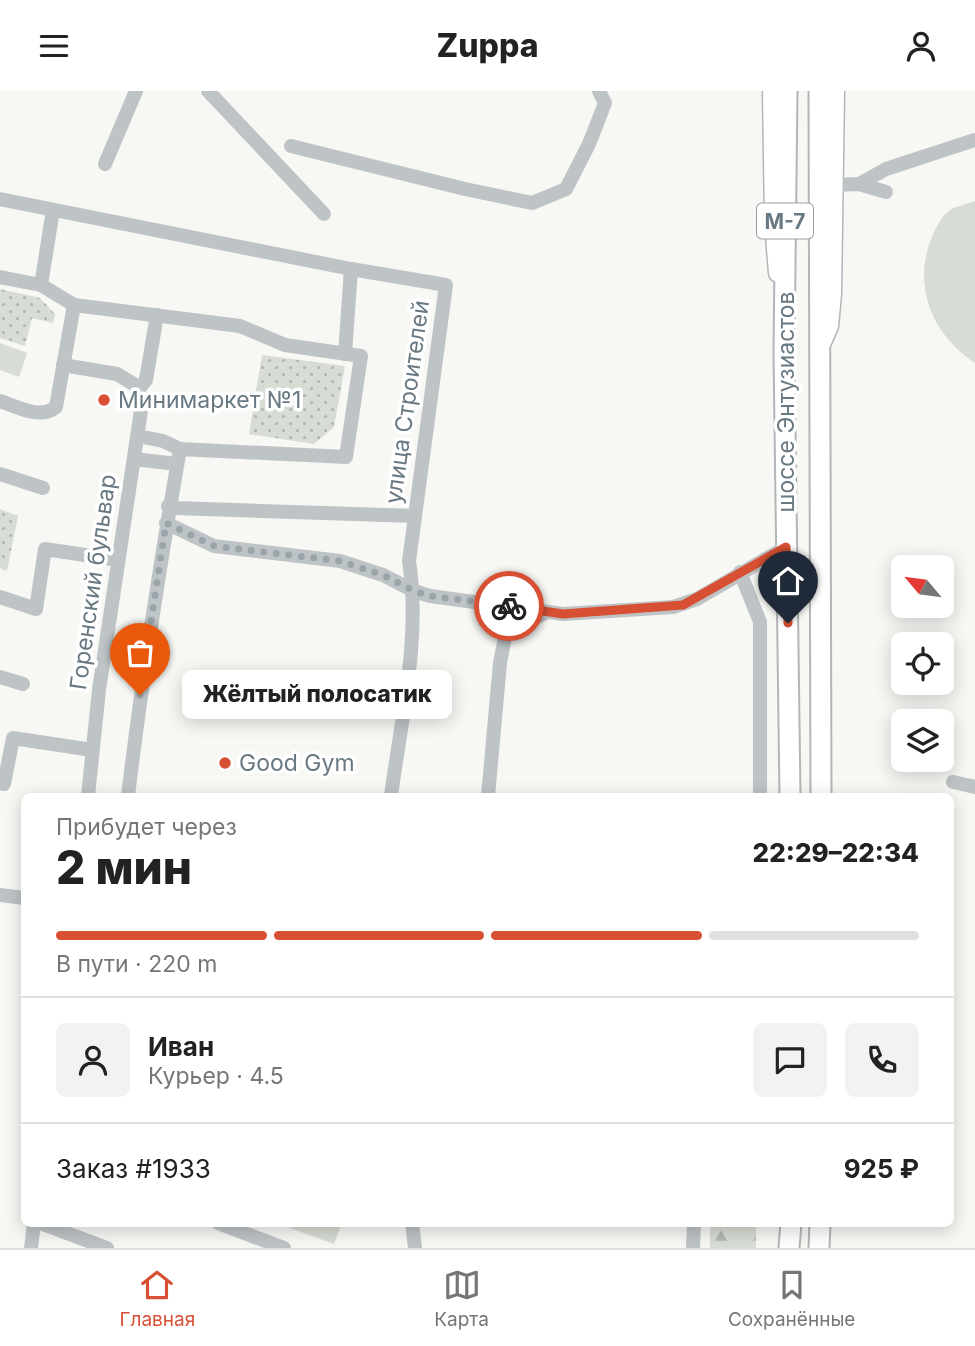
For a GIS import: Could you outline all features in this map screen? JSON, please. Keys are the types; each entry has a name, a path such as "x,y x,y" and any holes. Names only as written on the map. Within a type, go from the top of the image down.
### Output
{"highway":[{"name":"шоссе Энтузиастов","path":"787,91 784,352 790,793"},
{"name":"шоссе Энтузиастов","path":"819,91 821,793"},
{"path":"789,1248 791,1227"},
{"path":"819,1248 820,1227"}],"main road":[{"path":"772,91 774,224 784,352"},
{"path":"820,348 829,326 832,294 835,91"}],"street":[{"path":"105,164 136,91"},
{"path":"208,91 324,213"},
{"path":"291,146 465,190 532,203 566,189 589,144 605,103 599,91"},
{"path":"859,184 886,169 975,140"},
{"path":"834,185 859,184 886,193"},
{"name":"улица Строителей","path":"0,199 351,269 446,285 409,561 414,591 410,652 391,793"},
{"path":"41,285 53,210"},
{"path":"345,354 351,269"},
{"path":"0,277 41,285 74,305 240,326 285,345 361,356 346,457 180,449 163,441 138,436"},
{"path":"0,401 41,414 56,407 74,305"},
{"path":"137,391 146,380 157,315"},
{"path":"63,365 117,374 135,385 142,404 134,459"},
{"path":"128,793 168,506 180,449"},
{"name":"Горенский бульвар","path":"88,793 118,560 134,459 177,464"},
{"path":"0,474 43,488"},
{"path":"168,506 415,516"},
{"path":"166,523 214,546 340,561 383,575 430,596 563,614 683,605 786,547"},
{"path":"0,597 36,609 45,549 118,560"},
{"path":"740,572 760,622 760,793"},
{"path":"488,793 500,663 506,632 548,611"},
{"path":"0,677 23,684"},
{"path":"0,783 4,784 13,738 92,750"},
{"path":"953,782 975,786"},
{"path":"0,895 21,898"},
{"path":"31,1248 34,1227"},
{"path":"51,1227 107,1248"},
{"path":"229,1227 284,1248"},
{"path":"412,1227 415,1248"},
{"path":"693,1248 694,1227"}],"green space":[{"path":"975,201 975,363 948,339 938,326 926,294 924,277 930,242 940,221 955,207"},
{"path":"0,289 40,298 55,314 53,323 32,318 25,346 0,338"},
{"path":"0,343 27,353 19,377 0,370"},
{"path":"262,355 345,366 334,427 314,444 249,434"},
{"path":"0,509 18,516 7,571 0,568"},
{"path":"290,1227 340,1227 334,1244"},
{"path":"710,1227 756,1227 756,1248 710,1248"}],"way so far":[{"path":"140,695 166,523 214,546 340,561 396,580 414,591 430,596 509,606"}],"place":[{"name":"Минимаркет №1","path":"104,400"},
{"name":"Жёлтый полосатик","path":"140,695"},
{"name":"Good Gym","path":"225,763"}],"route":[{"path":"509,606 563,614 683,605 786,547 788,623"}]}
